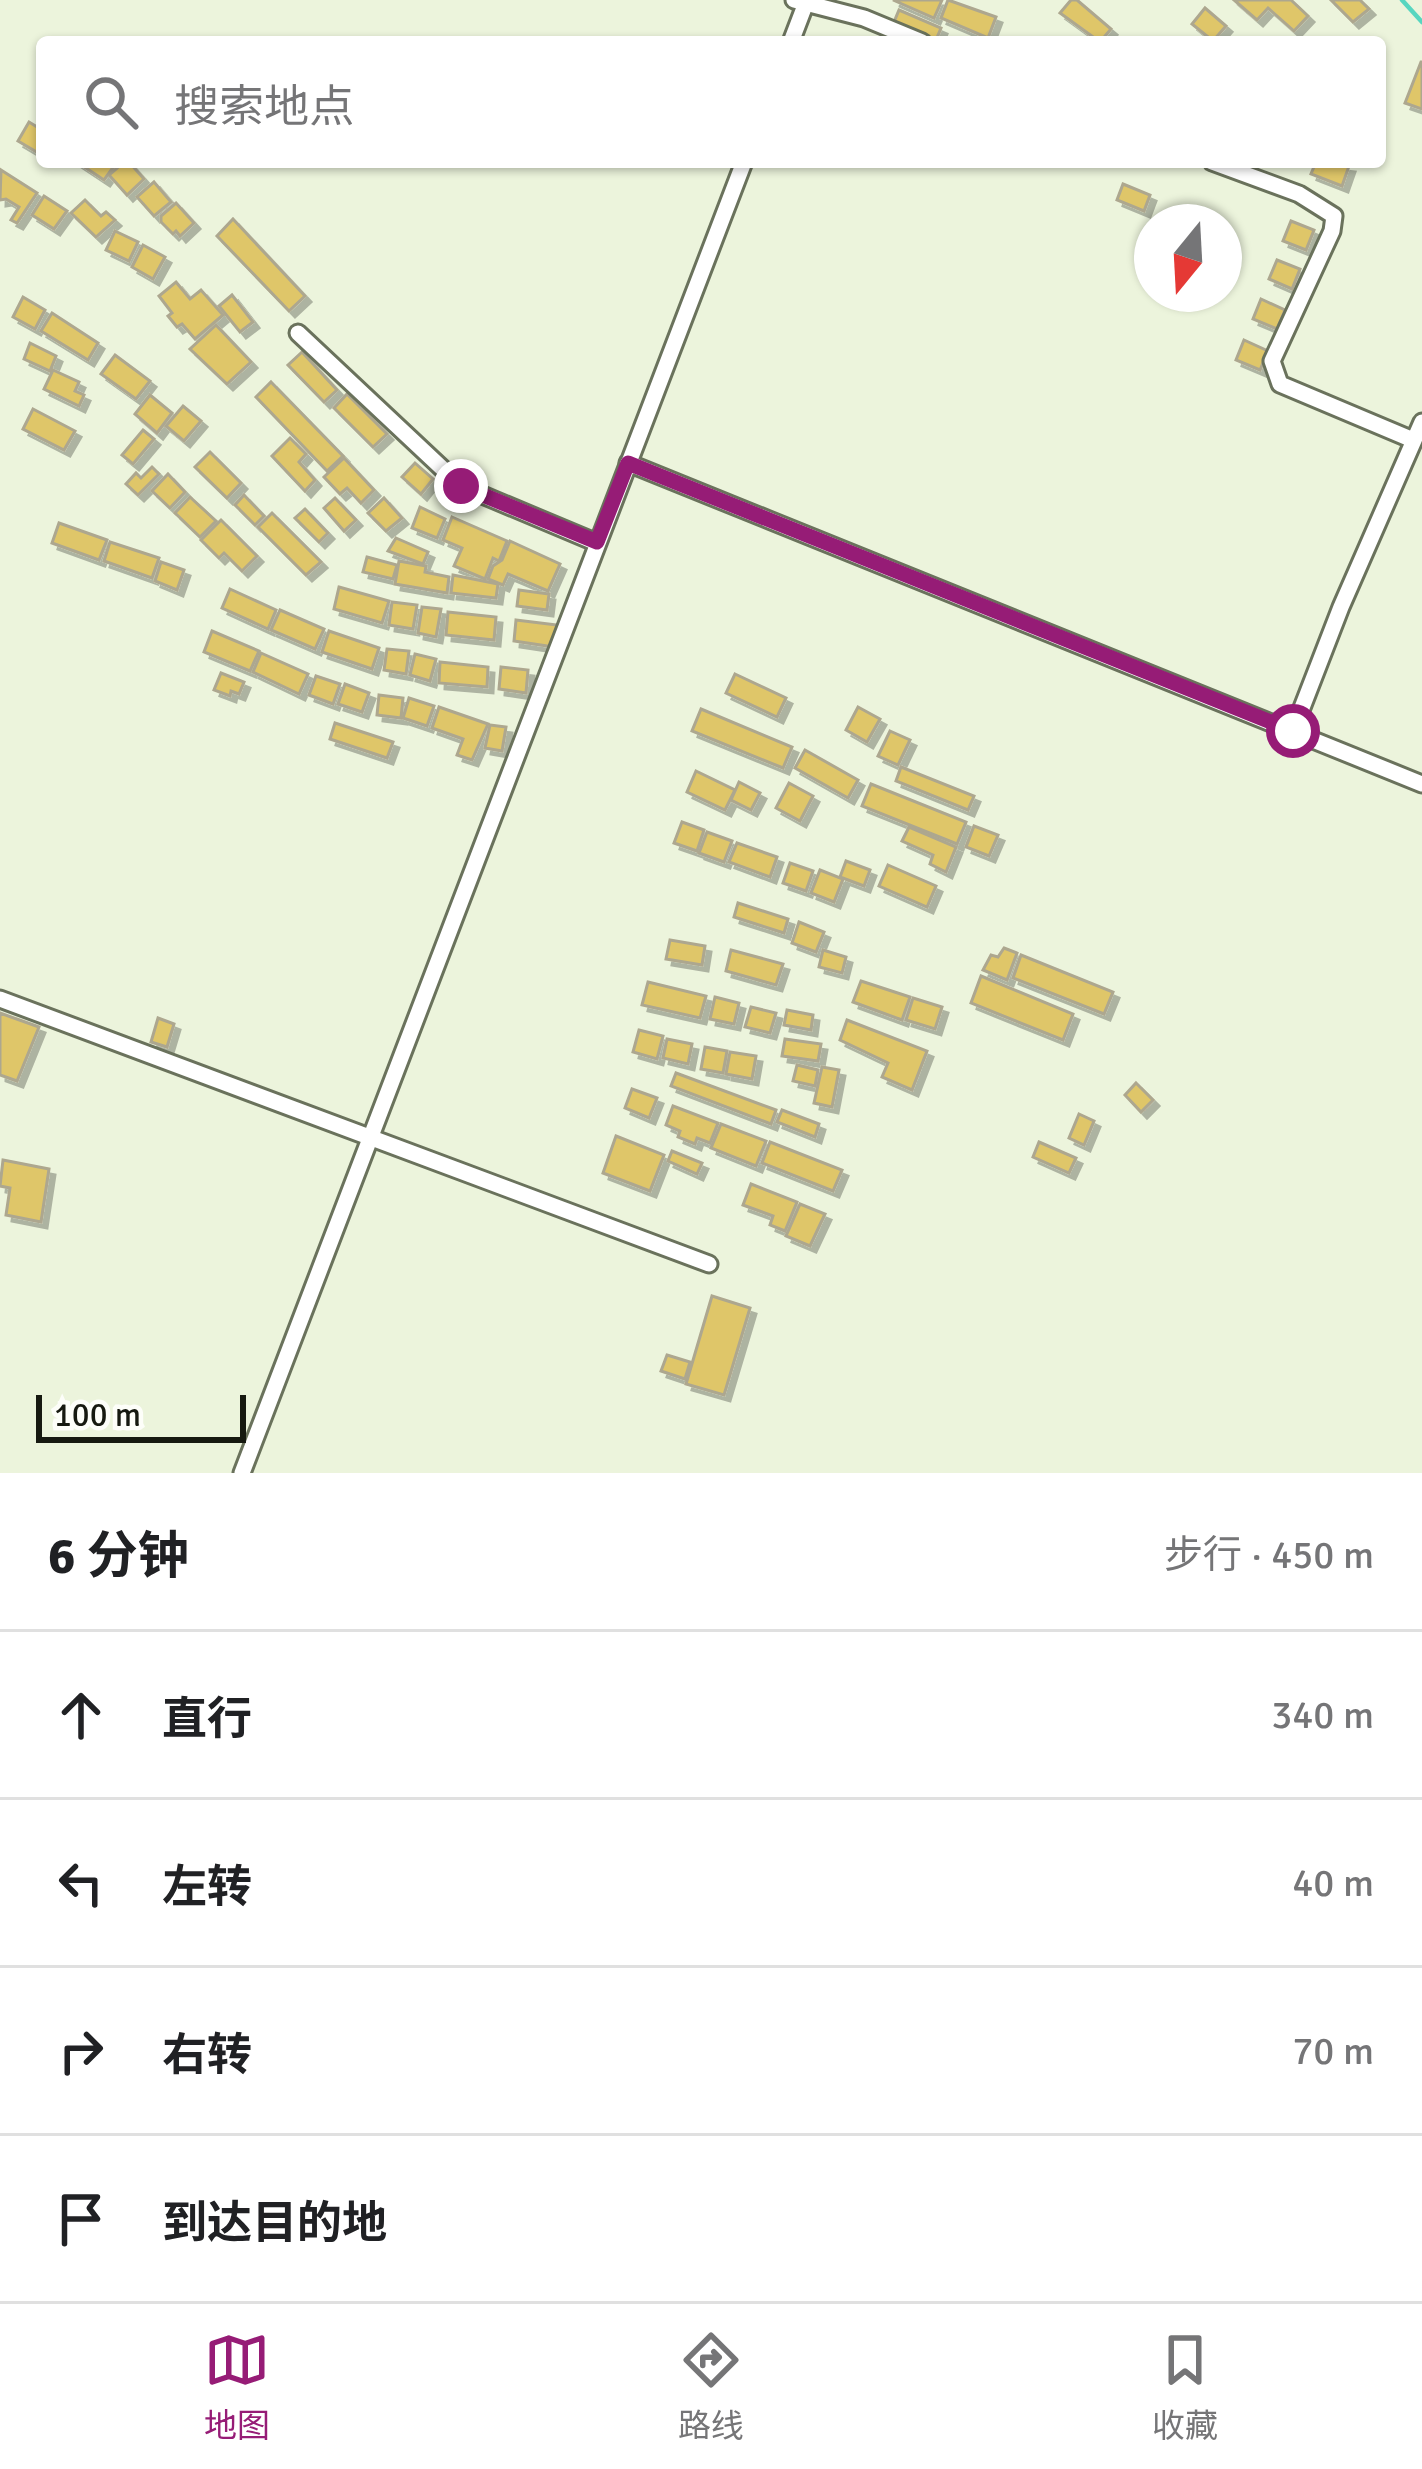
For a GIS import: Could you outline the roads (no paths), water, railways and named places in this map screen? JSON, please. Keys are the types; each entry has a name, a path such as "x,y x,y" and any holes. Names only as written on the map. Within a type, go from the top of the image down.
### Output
{"street":[{"path":"793,36 802,2 864,18 908,36"},
{"path":"242,1473 742,168"},
{"path":"1228,168 1298,194 1334,216 1332,232 1272,361 1280,384 1413,440"},
{"path":"298,333 461,486 597,542"},
{"path":"1293,731 1422,422"},
{"path":"628,463 1422,784"},
{"path":"0,999 710,1264"}],"waterway":[{"path":"1402,0 1422,22"}]}
